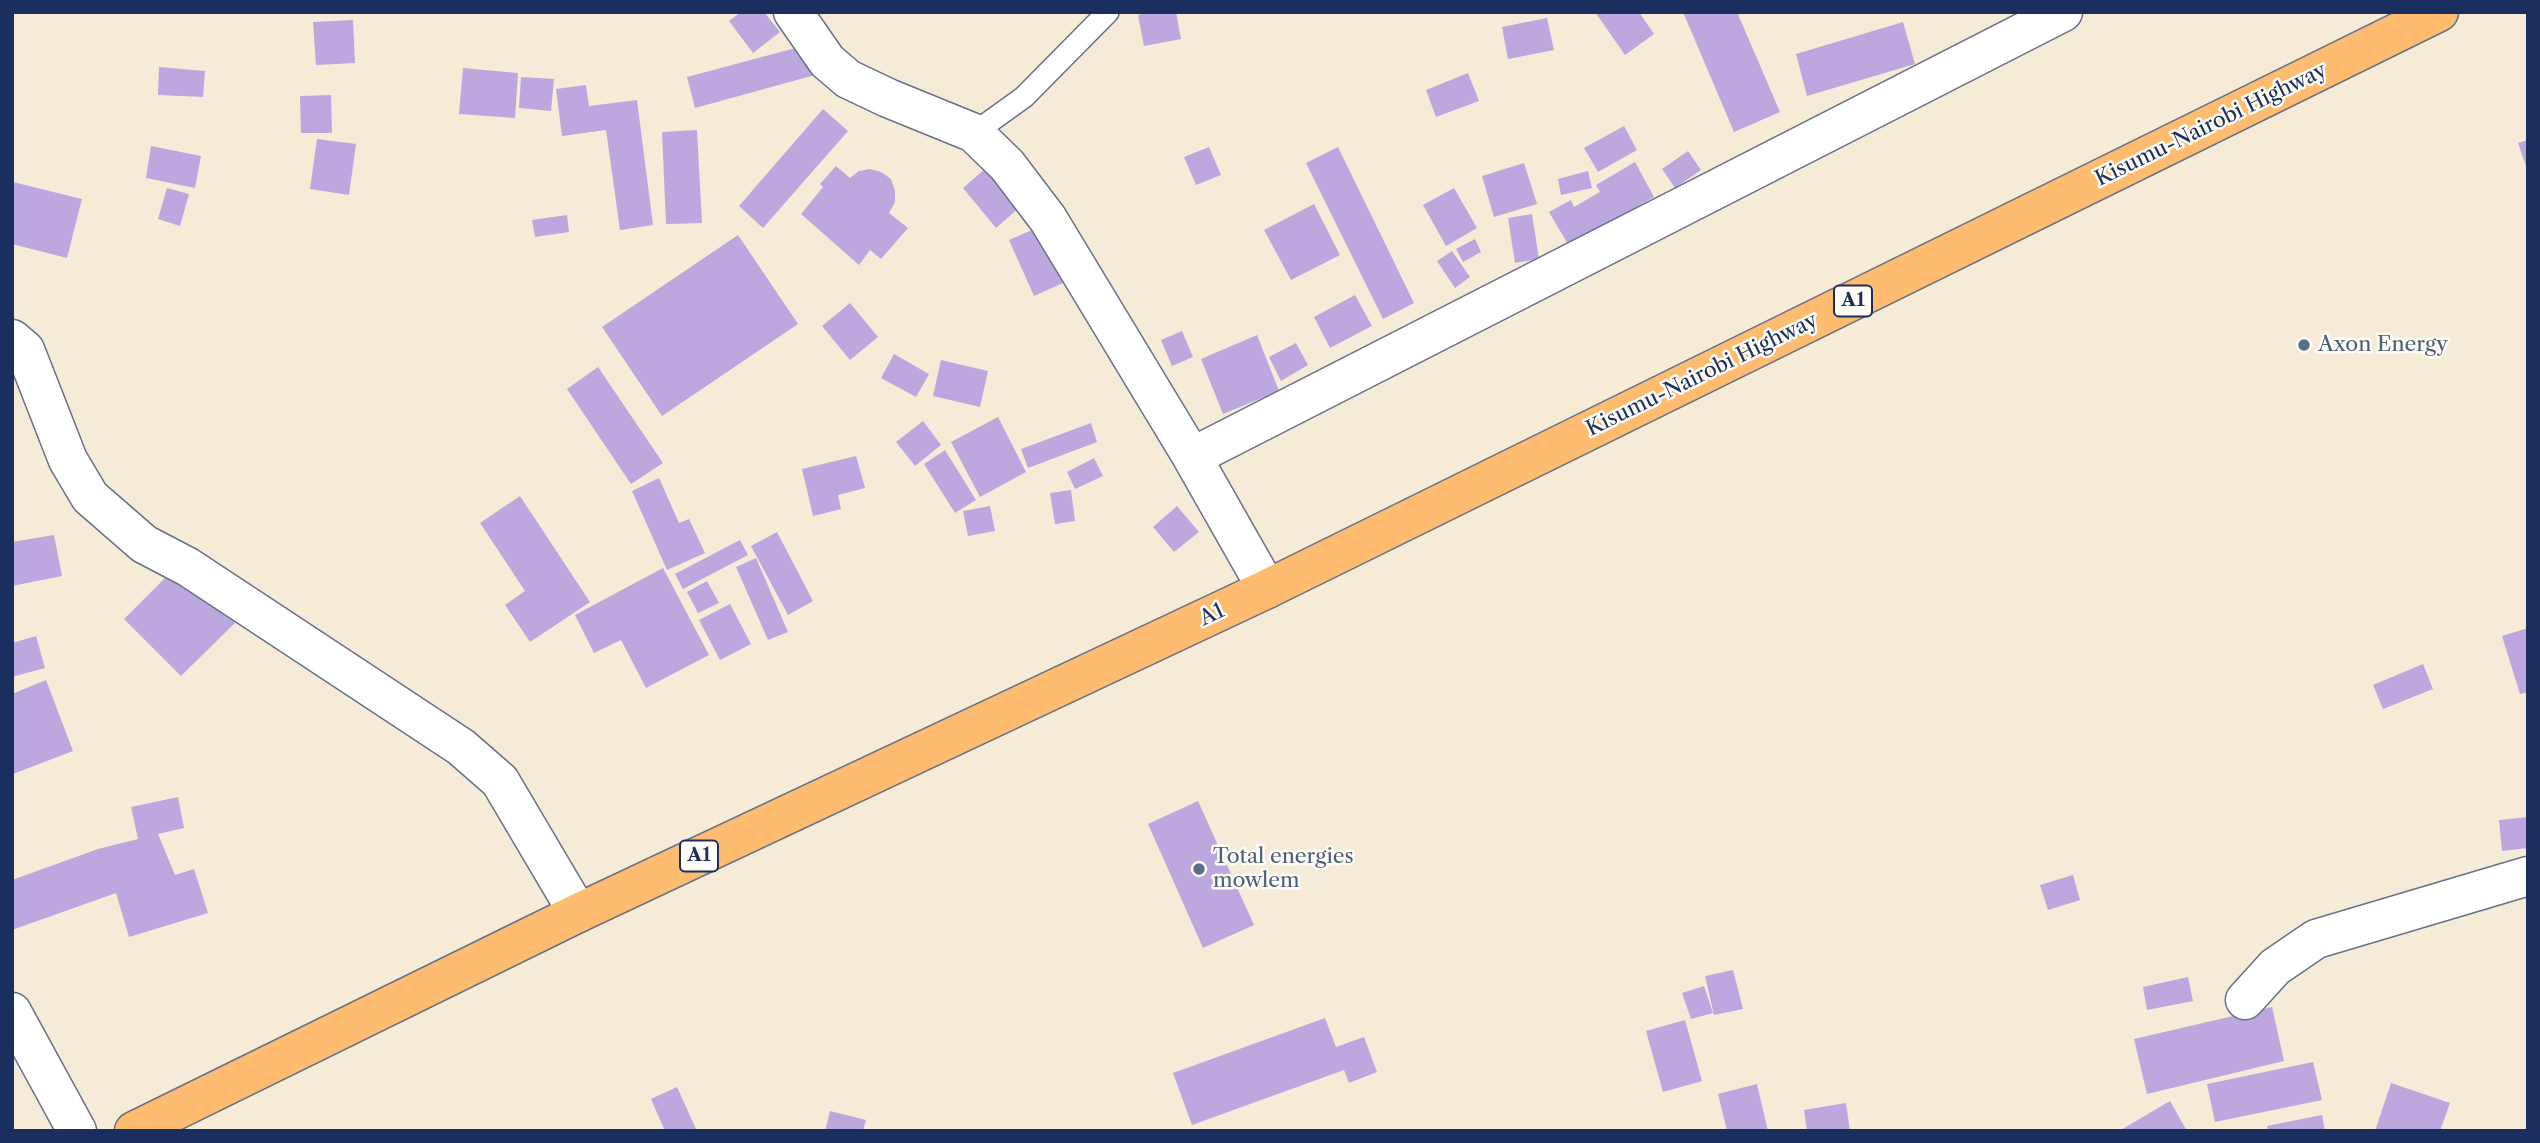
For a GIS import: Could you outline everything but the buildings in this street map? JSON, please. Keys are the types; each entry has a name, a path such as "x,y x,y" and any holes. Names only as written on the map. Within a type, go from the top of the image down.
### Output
{"highway":[{"name":"Kisumu-Nairobi Highway","path":"1268,589 2439,12"},
{"name":"A1","path":"152,1127 578,913 1268,589"}],"street":[{"path":"793,12 827,61 848,79 974,133 1007,165 1048,219 1192,457 1268,589"},
{"path":"1192,457 2063,12"},
{"path":"12,339 25,350 68,460 90,497 144,544 188,567 461,747 500,781 578,913"},
{"path":"2245,1000 2275,967 2316,939 2528,876"},
{"path":"12,1012 77,1131"}],"lane":[{"path":"974,133 1024,97 1108,12"}],"place":[{"name":"Axon Energy","path":"2304,345"},
{"name":"Total energies mowlem","path":"1199,869"}]}
